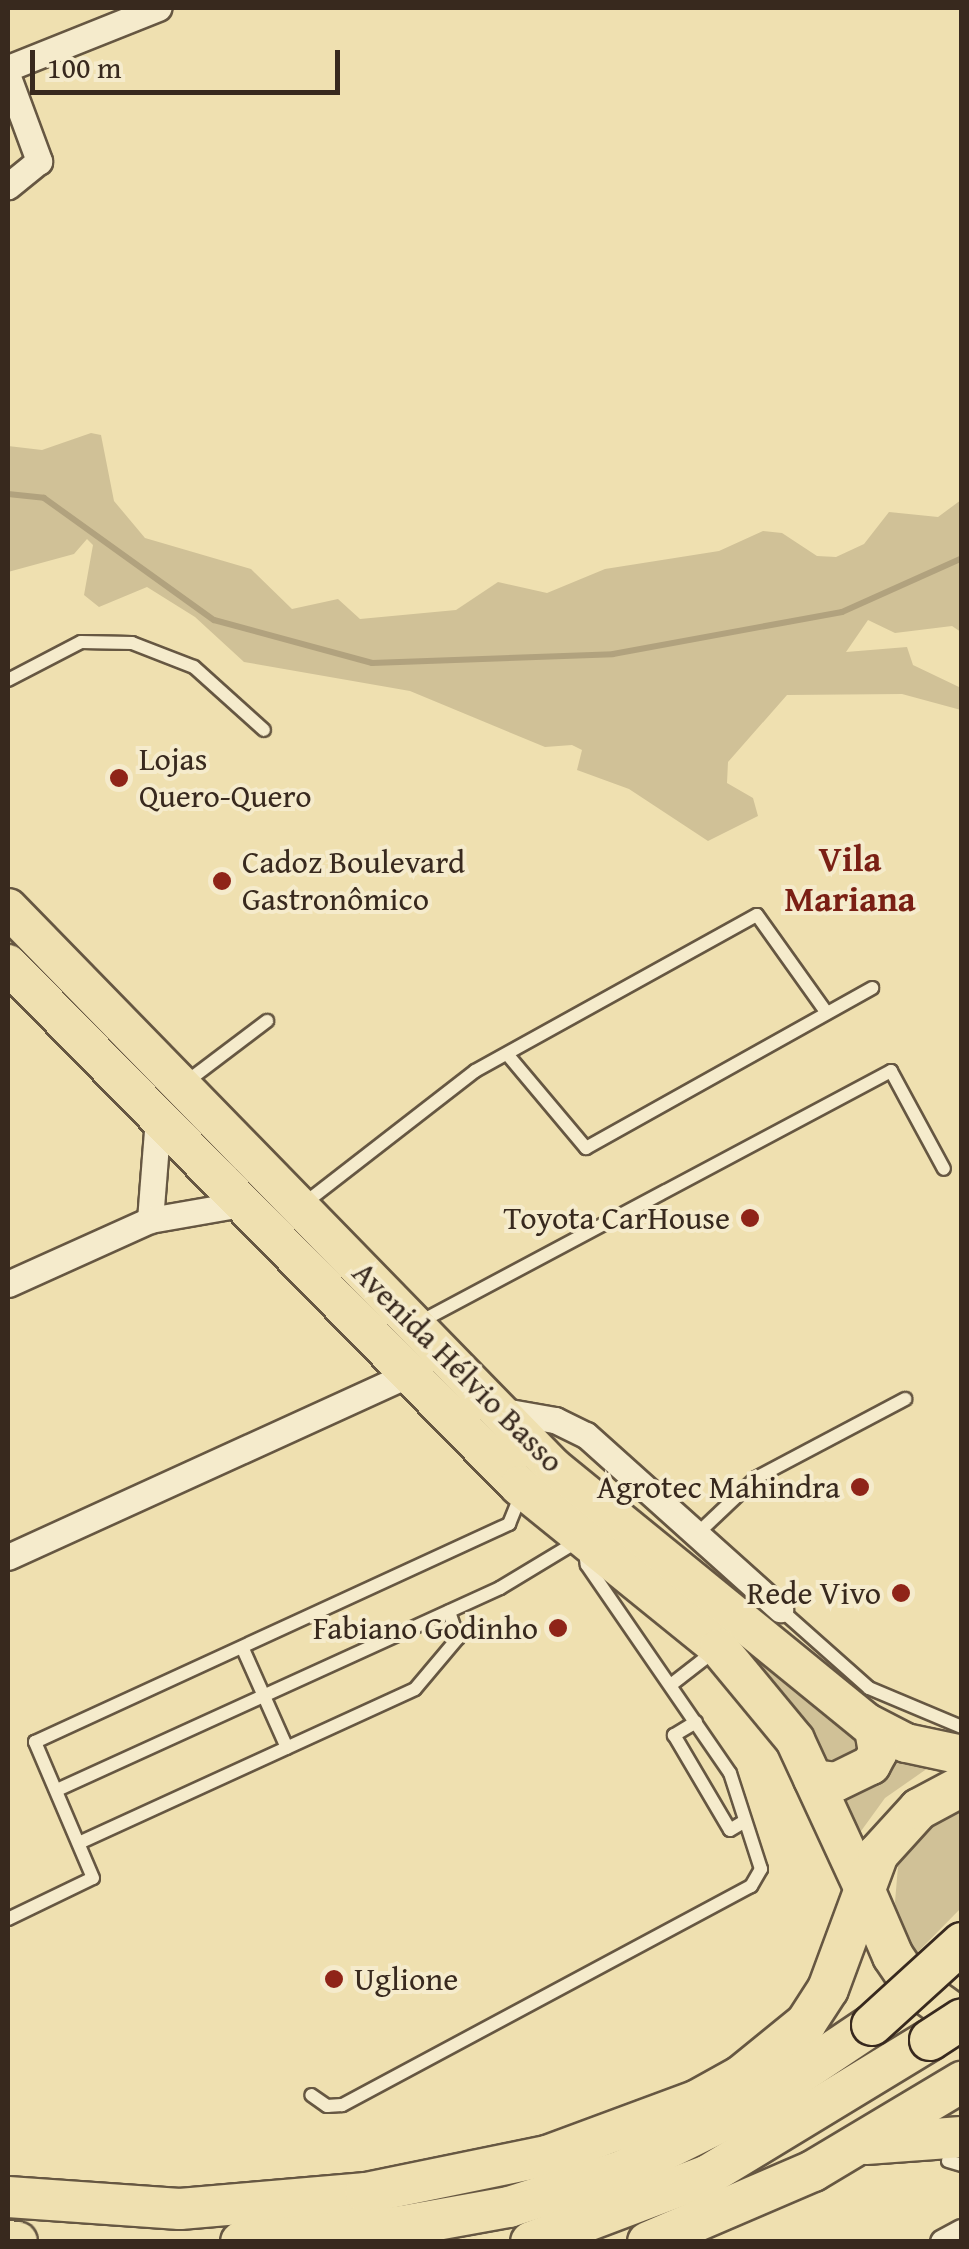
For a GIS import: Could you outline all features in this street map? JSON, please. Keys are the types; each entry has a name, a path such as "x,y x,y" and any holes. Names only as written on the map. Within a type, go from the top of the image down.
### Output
{"highway":[{"path":"8,2198 120,2210 272,2204 444,2181 626,2130 696,2102 786,2044 819,2006 864,1889 898,1828 962,1786"},
{"path":"531,2242 708,2174 863,2087 951,2026 892,1956 864,1889"},
{"path":"242,2242 456,2217 624,2170 747,2109 872,2025 962,1943"},
{"path":"648,2242 742,2205 862,2144 962,2082"},
{"path":"862,2144 957,2155"},
{"path":"8,2240 17,2242"}],"main road":[{"name":"Avenida Hélvio Basso","path":"8,908 554,1468 874,1728 962,1755"},
{"name":"Avenida Hélvio Basso","path":"8,964 519,1486 718,1648 776,1714 813,1779 864,1889"},
{"path":"813,1779 836,1782 870,1766 878,1752 874,1728"}],"street":[{"path":"8,68 158,8"},
{"path":"8,76 39,161 8,186"},
{"path":"150,1220 158,1118"},
{"path":"8,1284 150,1220 242,1204"},
{"path":"8,1557 407,1375"},
{"path":"498,1410 569,1424 586,1435 780,1609"},
{"path":"554,1468 564,1449 586,1435"},
{"path":"943,2242 962,2232"}],"lane":[{"path":"8,680 81,642 132,643 194,667 264,730"},
{"path":"300,1207 475,1070 757,915 827,1013"},
{"path":"507,1054 586,1148 872,988"},
{"path":"181,1086 266,1021"},
{"path":"416,1324 891,1071 944,1169"},
{"path":"697,1534 756,1478 905,1398"},
{"path":"8,1919 93,1878 82,1842 36,1742 509,1524 522,1503 519,1486"},
{"path":"57,1790 449,1612 545,1566 583,1538 587,1566 730,1773 761,1869 751,1886 342,2105 327,2106 311,2095"},
{"path":"780,1609 869,1688 962,1727"},
{"path":"82,1842 429,1679 434,1662 458,1638 449,1612"},
{"path":"672,1684 718,1648"},
{"path":"243,1649 287,1748"},
{"path":"696,1722 674,1735 730,1830 745,1821"}],"shaded area":[{"path":"91,433 101,435 114,501 145,538 251,569 292,609 338,599 360,619 456,610 498,582 547,593 605,569 719,551 763,531 782,533 817,556 836,557 864,544 889,512 938,517 961,500 961,632 952,626 895,633 868,620 846,652 907,647 913,665 959,687 961,710 902,694 787,695 728,762 727,783 753,798 758,816 708,841 629,789 577,770 582,750 572,745 545,747 410,691 244,662 195,617 147,587 99,607 84,595 93,545 87,539 74,554 8,572 8,446 42,450"},
{"path":"463,1399 861,1735 858,1749 847,1761 820,1766 455,1408"},
{"path":"894,1750 928,1768 885,1798 856,1838 838,1800 886,1774"},
{"path":"961,1797 961,1908 910,1960 895,1902 899,1854"}],"waterway":[{"path":"8,494 44,498 214,620 372,663 613,654 842,612 962,558"}],"place":[{"name":"Lojas Quero-Quero","path":"119,778"},
{"name":"Cadoz Boulevard Gastronômico","path":"222,881"},
{"name":"Toyota CarHouse","path":"750,1218"},
{"name":"Agrotec Mahindra","path":"860,1487"},
{"name":"Rede Vivo","path":"901,1593"},
{"name":"Fabiano Godinho","path":"558,1628"},
{"name":"Uglione","path":"334,1979"}],"district":[{"name":"Vila Mariana","path":"850,879"}]}
